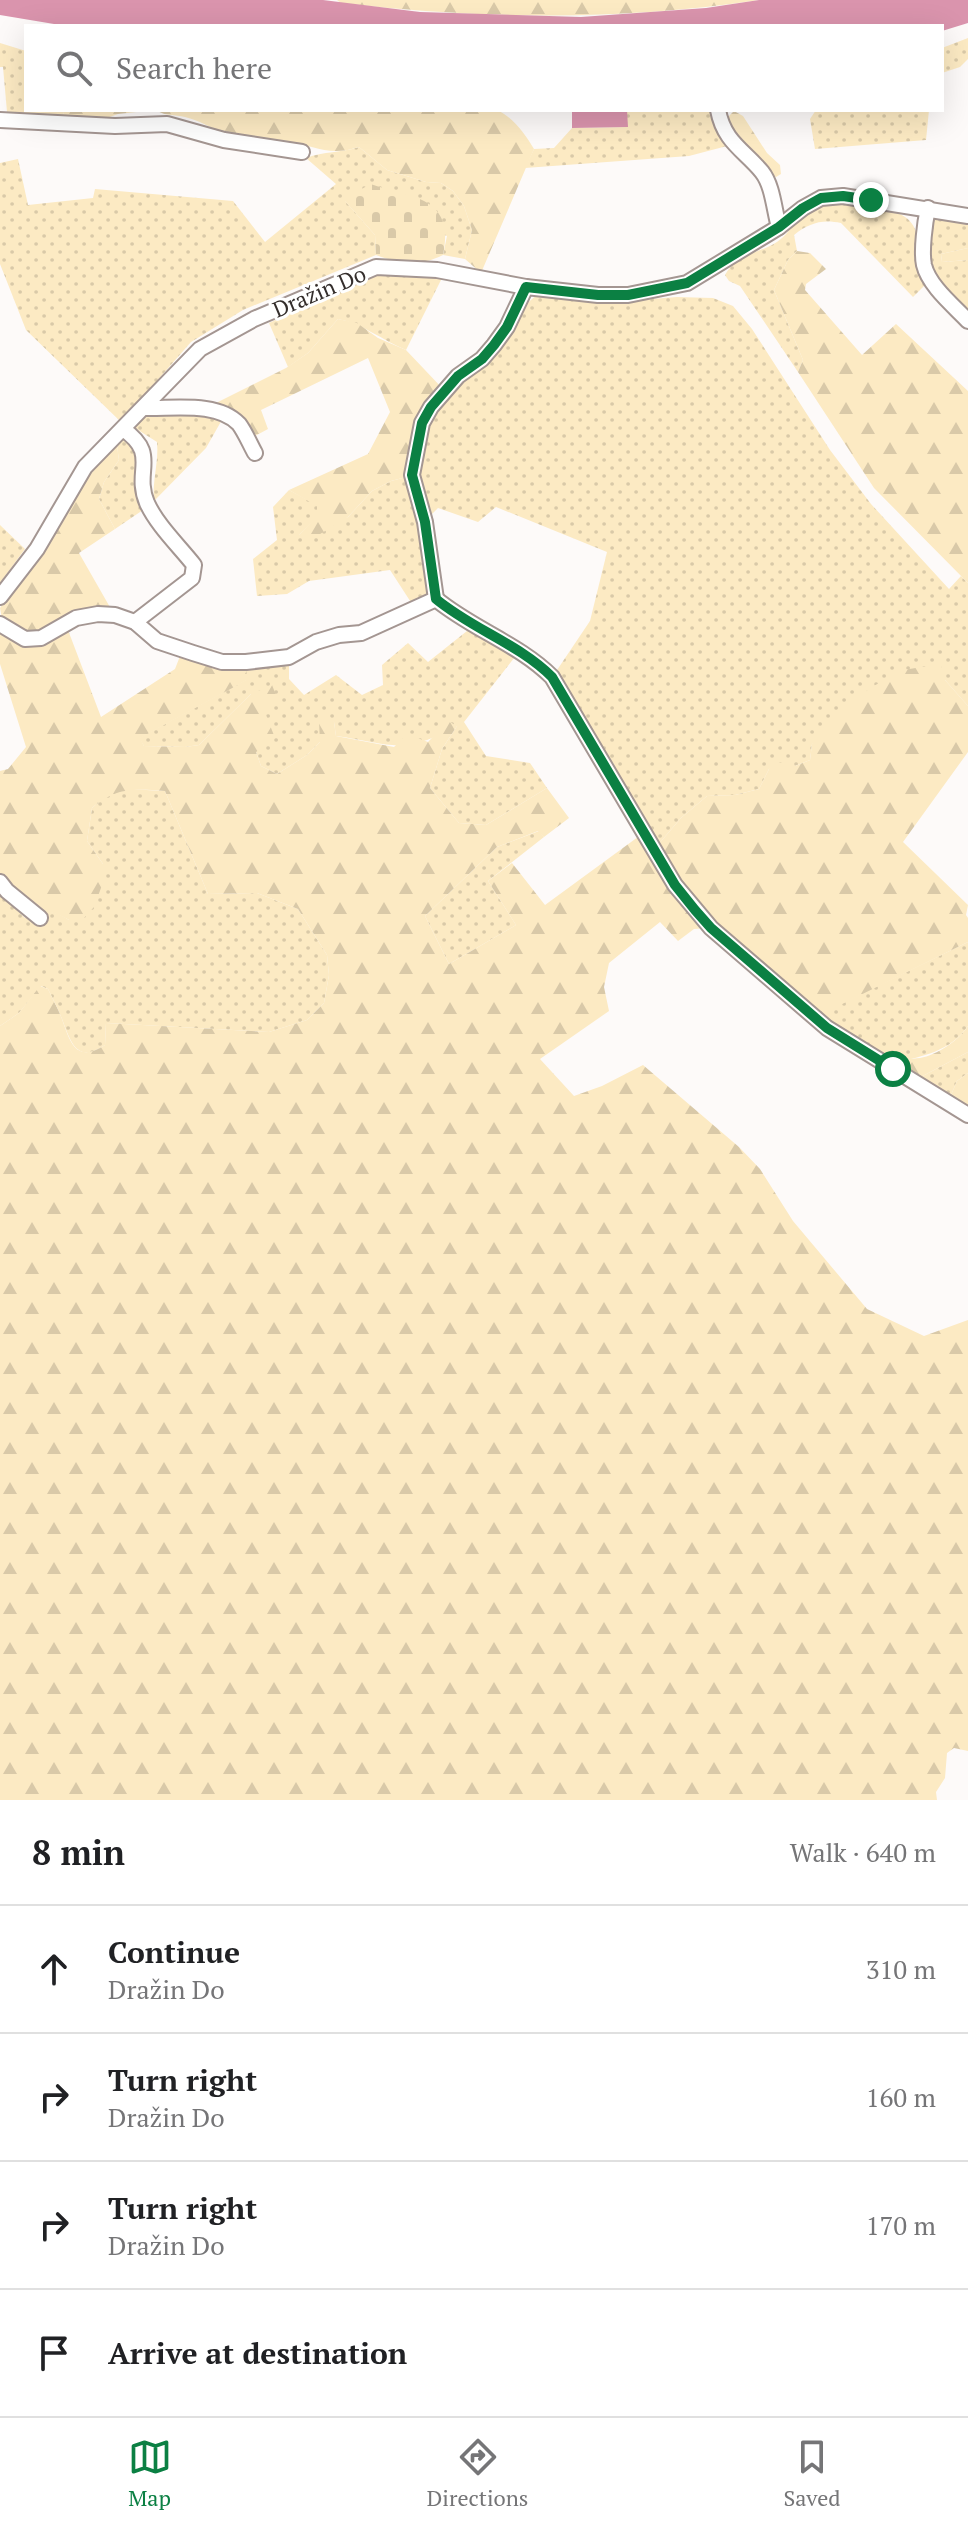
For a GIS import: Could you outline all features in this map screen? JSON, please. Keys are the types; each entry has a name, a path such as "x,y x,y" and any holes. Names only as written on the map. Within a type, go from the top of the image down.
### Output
{"street":[{"path":"719,112 733,144 762,172 769,186 779,227"},
{"path":"0,120 115,126 167,124 224,140 302,152"},
{"name":"Dražin Do","path":"0,597 37,549 85,467 200,349 254,319 376,267 437,270 526,287 628,295 676,286 702,276 821,198 843,196 968,216"},
{"path":"928,208 923,235 924,265 933,282 968,321"},
{"path":"526,287 507,327 494,345 482,359 458,376 431,407 422,423 412,475 425,522 436,599 473,626 536,661 552,677 675,885 711,928 827,1028 968,1115"},
{"path":"144,408 214,410 226,414 240,425 255,453"},
{"path":"123,429 138,440 144,451 144,493 149,506 194,565 192,578 135,622"},
{"path":"0,624 25,639 41,638 76,618 98,614 135,622 157,641 169,645 222,662 246,662 289,657 328,638 361,633 436,599"},
{"path":"0,882 40,918"}],"green space":[{"path":"337,0 759,0 654,12 498,15 393,8 341,3"},
{"path":"968,38 968,59 960,67 944,72 944,47"},
{"path":"0,43 24,50 24,112 63,112 65,117 7,112 3,67 0,67"},
{"path":"63,112 136,112 104,119 65,117"},
{"path":"162,112 501,112 523,132 534,149 481,273 465,259 472,230 464,206 453,191 441,183 426,182 387,170 359,147 330,151 287,141 234,135 190,118"},
{"path":"627,112 715,112 727,146 689,156 525,168 534,149 554,148 572,128 627,127"},
{"path":"733,112 743,116 767,153 780,165 781,174 776,177 770,175 738,143 726,119"},
{"path":"815,112 929,112 926,140 815,149 810,119"},
{"path":"359,147 387,170 426,182 441,183 453,191 464,206 472,230 465,259 443,255 447,236 345,201 375,235 376,255 243,310 191,342 121,422 26,330 0,264 0,163 18,159 28,205 93,198 95,189 233,201 265,242 336,184 306,158"},
{"path":"370,184 416,197 437,211 443,221 443,255 410,263 376,255 375,235 344,200"},
{"path":"844,201 886,210 908,220 915,228 919,241 927,283 913,297 841,223 810,225 794,235 797,251 788,260 774,290 803,360 798,372 740,286 729,281 725,275 737,261 782,238 807,209"},
{"path":"939,217 968,222 968,248 941,254 942,262 968,260 968,311 940,281 931,265 930,224"},
{"path":"968,248 968,260 942,262 941,254"},
{"path":"797,251 810,253 826,269 806,284 805,290 862,355 896,324 968,391 968,583 874,488 798,372 803,360 774,290 788,260"},
{"path":"380,273 442,278 406,350 338,319 308,353 288,367 269,323"},
{"path":"540,292 613,302 677,297 713,298 733,306 752,329 830,450 871,504 949,589 961,576 968,583 968,706 945,680 812,744 810,760 795,766 769,769 759,789 735,795 707,796 681,818 657,846 616,776 614,764 602,752 553,676 590,621 607,552 496,507 478,522 438,508 426,520 419,502 418,449 425,423 523,307"},
{"path":"338,319 357,323 378,338 406,350 443,389 430,405 410,476 372,491 348,517 307,542 299,535 317,516 317,506 289,490 368,454 390,412 368,358 261,410 268,429 255,436 237,414 216,403 286,368 308,353"},
{"path":"147,414 223,418 206,448 154,501 157,442 135,428"},
{"path":"125,438 136,448 143,510 115,529 99,499 104,482 119,460 117,446"},
{"path":"117,446 119,460 104,482 99,499 115,529 79,553 111,609 48,631 25,634 2,619 0,608 93,467"},
{"path":"410,476 435,598 414,607 390,570 309,581 287,594 257,596 253,559 277,540 273,507 289,490 317,505 318,516 299,535 348,517 372,491"},
{"path":"0,525 25,549 0,583"},
{"path":"472,627 518,653 464,722 486,756 530,763 547,788 486,825 459,823 430,788 442,749 457,726 423,741 397,745 336,736 334,722 320,720 320,742 307,755 277,774 261,766 256,752 251,694 199,745 144,746 139,738 246,680 246,664 265,662 289,665 289,679 304,695 336,675 362,695 383,685 382,665 408,643 428,662"},
{"path":"0,628 18,640 68,630 101,717 175,669 182,651 246,664 247,680 140,738 144,746 199,745 251,694 272,685 278,700 264,710 275,738 256,752 261,766 277,774 307,755 320,742 319,720 330,717 336,736 394,747 407,734 428,742 448,721 457,726 442,749 430,788 459,823 486,825 547,788 569,818 544,837 538,831 497,847 425,916 449,964 516,925 488,881 512,863 545,905 642,834 709,928 694,929 678,941 660,922 609,963 604,987 609,1011 540,1059 574,1096 643,1065 739,1147 760,1169 793,1221 867,1309 924,1336 968,1320 968,1751 954,1748 947,1753 945,1778 936,1792 937,1800 0,1800 0,1026 19,1013 40,986 48,989 71,1042 81,1051 95,1050 105,1045 106,1023 269,1032 307,1020 324,1003 329,975 327,955 298,909 257,893 208,894 165,791 126,791 109,796 92,808 87,841 103,864 105,877 94,907 84,918 69,920 43,910 18,892 0,873 0,771 8,769 26,747 0,664"},
{"path":"941,664 945,680 968,706 968,752 903,842 968,905 968,942 830,1010 812,1013 687,896 657,846 681,818 707,796 735,795 759,789 769,769 778,762 795,766 810,760 812,744 823,727 870,688 903,670"},
{"path":"128,789 165,791 208,894 257,893 298,909 327,955 329,975 324,1003 307,1020 269,1032 106,1023 105,1045 88,1052 81,1051 72,1043 48,989 41,986 19,1013 0,1026 0,893 25,918 35,906 69,920 103,864 87,841 92,808 107,795"},
{"path":"539,831 544,837 488,881 516,925 449,964 425,916 497,847"},
{"path":"968,942 968,1026 953,1042 935,1052 895,1063 812,1013 830,1009"},
{"path":"968,1026 968,1052 917,1079 895,1063 940,1051"},
{"path":"968,1052 968,1073 957,1081 951,1095 917,1079"},
{"path":"968,1073 968,1106 951,1095 957,1081"}],"shaded area":[{"path":"0,0 323,0 420,12 581,17 706,8 759,0 968,0 968,23 944,30 944,24 54,24 0,15"},
{"path":"572,112 627,112 628,127 572,128"}],"route":[{"path":"871,200 843,196 821,198 687,283 628,295 526,287 507,327 494,345 482,359 458,376 431,407 422,423 412,475 425,522 436,599 473,626 536,661 552,677 675,885 711,928 827,1028 893,1069"}]}
